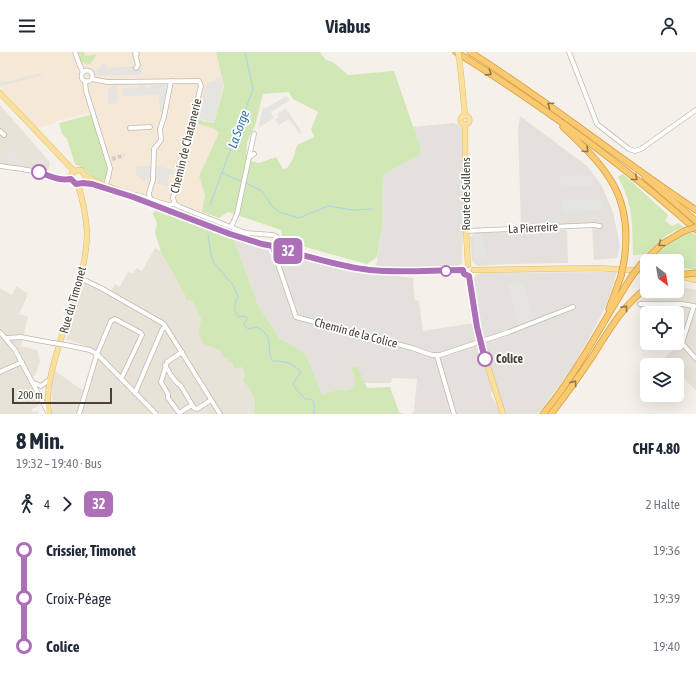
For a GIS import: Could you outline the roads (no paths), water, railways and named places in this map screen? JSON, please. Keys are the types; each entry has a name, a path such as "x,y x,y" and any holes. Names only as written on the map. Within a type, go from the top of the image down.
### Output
{"highway":[{"path":"457,52 579,135 696,228"},
{"path":"470,52 538,97 696,210"},
{"path":"548,113 594,158 608,174 623,208 626,223 626,245 621,276 596,336"},
{"path":"627,161 696,221"},
{"path":"543,414 572,375 632,276 642,263 662,244 684,231 696,228"},
{"path":"684,275 696,274"},
{"path":"550,414 574,384 621,313 640,294"}],"main road":[{"name":"Route de Sullens","path":"457,52 460,65 465,115 462,116 460,120 462,124 465,124 466,231 468,265"},
{"path":"0,93 74,171"},
{"path":"74,171 81,170 86,176 106,185 230,234 262,244 273,246 278,243 282,245 283,250"},
{"path":"74,171 71,175 71,179 74,183 92,184 135,196"},
{"path":"80,184 85,180 86,176"},
{"name":"Rue du Timonet","path":"49,413 49,380 80,278 85,256 87,233 80,184"},
{"path":"273,246 274,251 277,253 283,250 343,265 366,269 393,271 463,270 468,265 472,266 474,270"},
{"path":"474,270 597,268 640,270"},
{"path":"463,270 464,274 469,276"},
{"path":"469,276 473,274 474,270"},
{"path":"469,276 480,342 503,414"},
{"path":"684,277 696,280"}],"street":[{"path":"75,52 83,72 82,77 85,81 86,90 109,159 110,168 106,185"},
{"path":"569,52 597,124 629,149 635,151 641,149 696,110"},
{"path":"136,68 138,65 135,54 137,54"},
{"path":"83,72 87,70 92,74 92,79 85,81"},
{"name":"Chemin de Chatanerie","path":"92,79 107,82 200,81 201,86 174,198 175,204 249,234 273,235 277,237 278,243"},
{"path":"150,198 149,193 153,180 154,149 160,140 160,129 164,117 171,81"},
{"path":"130,128 150,127"},
{"path":"0,131 4,136"},
{"path":"231,227 237,214 254,134"},
{"path":"249,157 254,154"},
{"path":"0,166 39,172 56,179 71,179"},
{"path":"135,196 150,198 168,205 175,204"},
{"name":"La Pierreire","path":"466,231 594,225 600,226"},
{"name":"Chemin de la Colice","path":"277,253 277,261 296,317 437,356"},
{"path":"80,278 102,288 165,326 220,414"},
{"path":"640,304 682,304 694,306 682,343 696,358"},
{"path":"453,412 437,356 509,332 573,307"},
{"path":"79,414 97,354 113,319 141,334 142,338 121,378"},
{"path":"136,393 165,326"},
{"path":"0,332 7,338 22,362 49,413"},
{"path":"7,338 21,337 90,350 97,354 156,414"},
{"path":"182,352 167,362 161,382 168,394 168,398 179,413 192,405"},
{"path":"0,372 22,362"},
{"path":"165,365 172,377 181,386 194,408 197,409 211,400"},
{"path":"32,382 41,386 49,380"}],"waterway":[{"name":"La Sorge","path":"210,205 253,89 245,52"},
{"path":"222,173 243,182"},
{"path":"246,183 262,191 271,205 279,212 299,218 328,206 353,210 372,209"},
{"name":"La Sorge","path":"208,235 211,255 214,263 233,285 238,297 235,302 238,317 245,316 247,318 244,325 248,329 257,327 267,335 273,361 288,363 295,366 301,372 293,384 305,399 310,399 314,402 314,414"}],"tunnel":[{"path":"112,159 124,155"}],"place":[{"name":"Colice","path":"485,359"}]}
